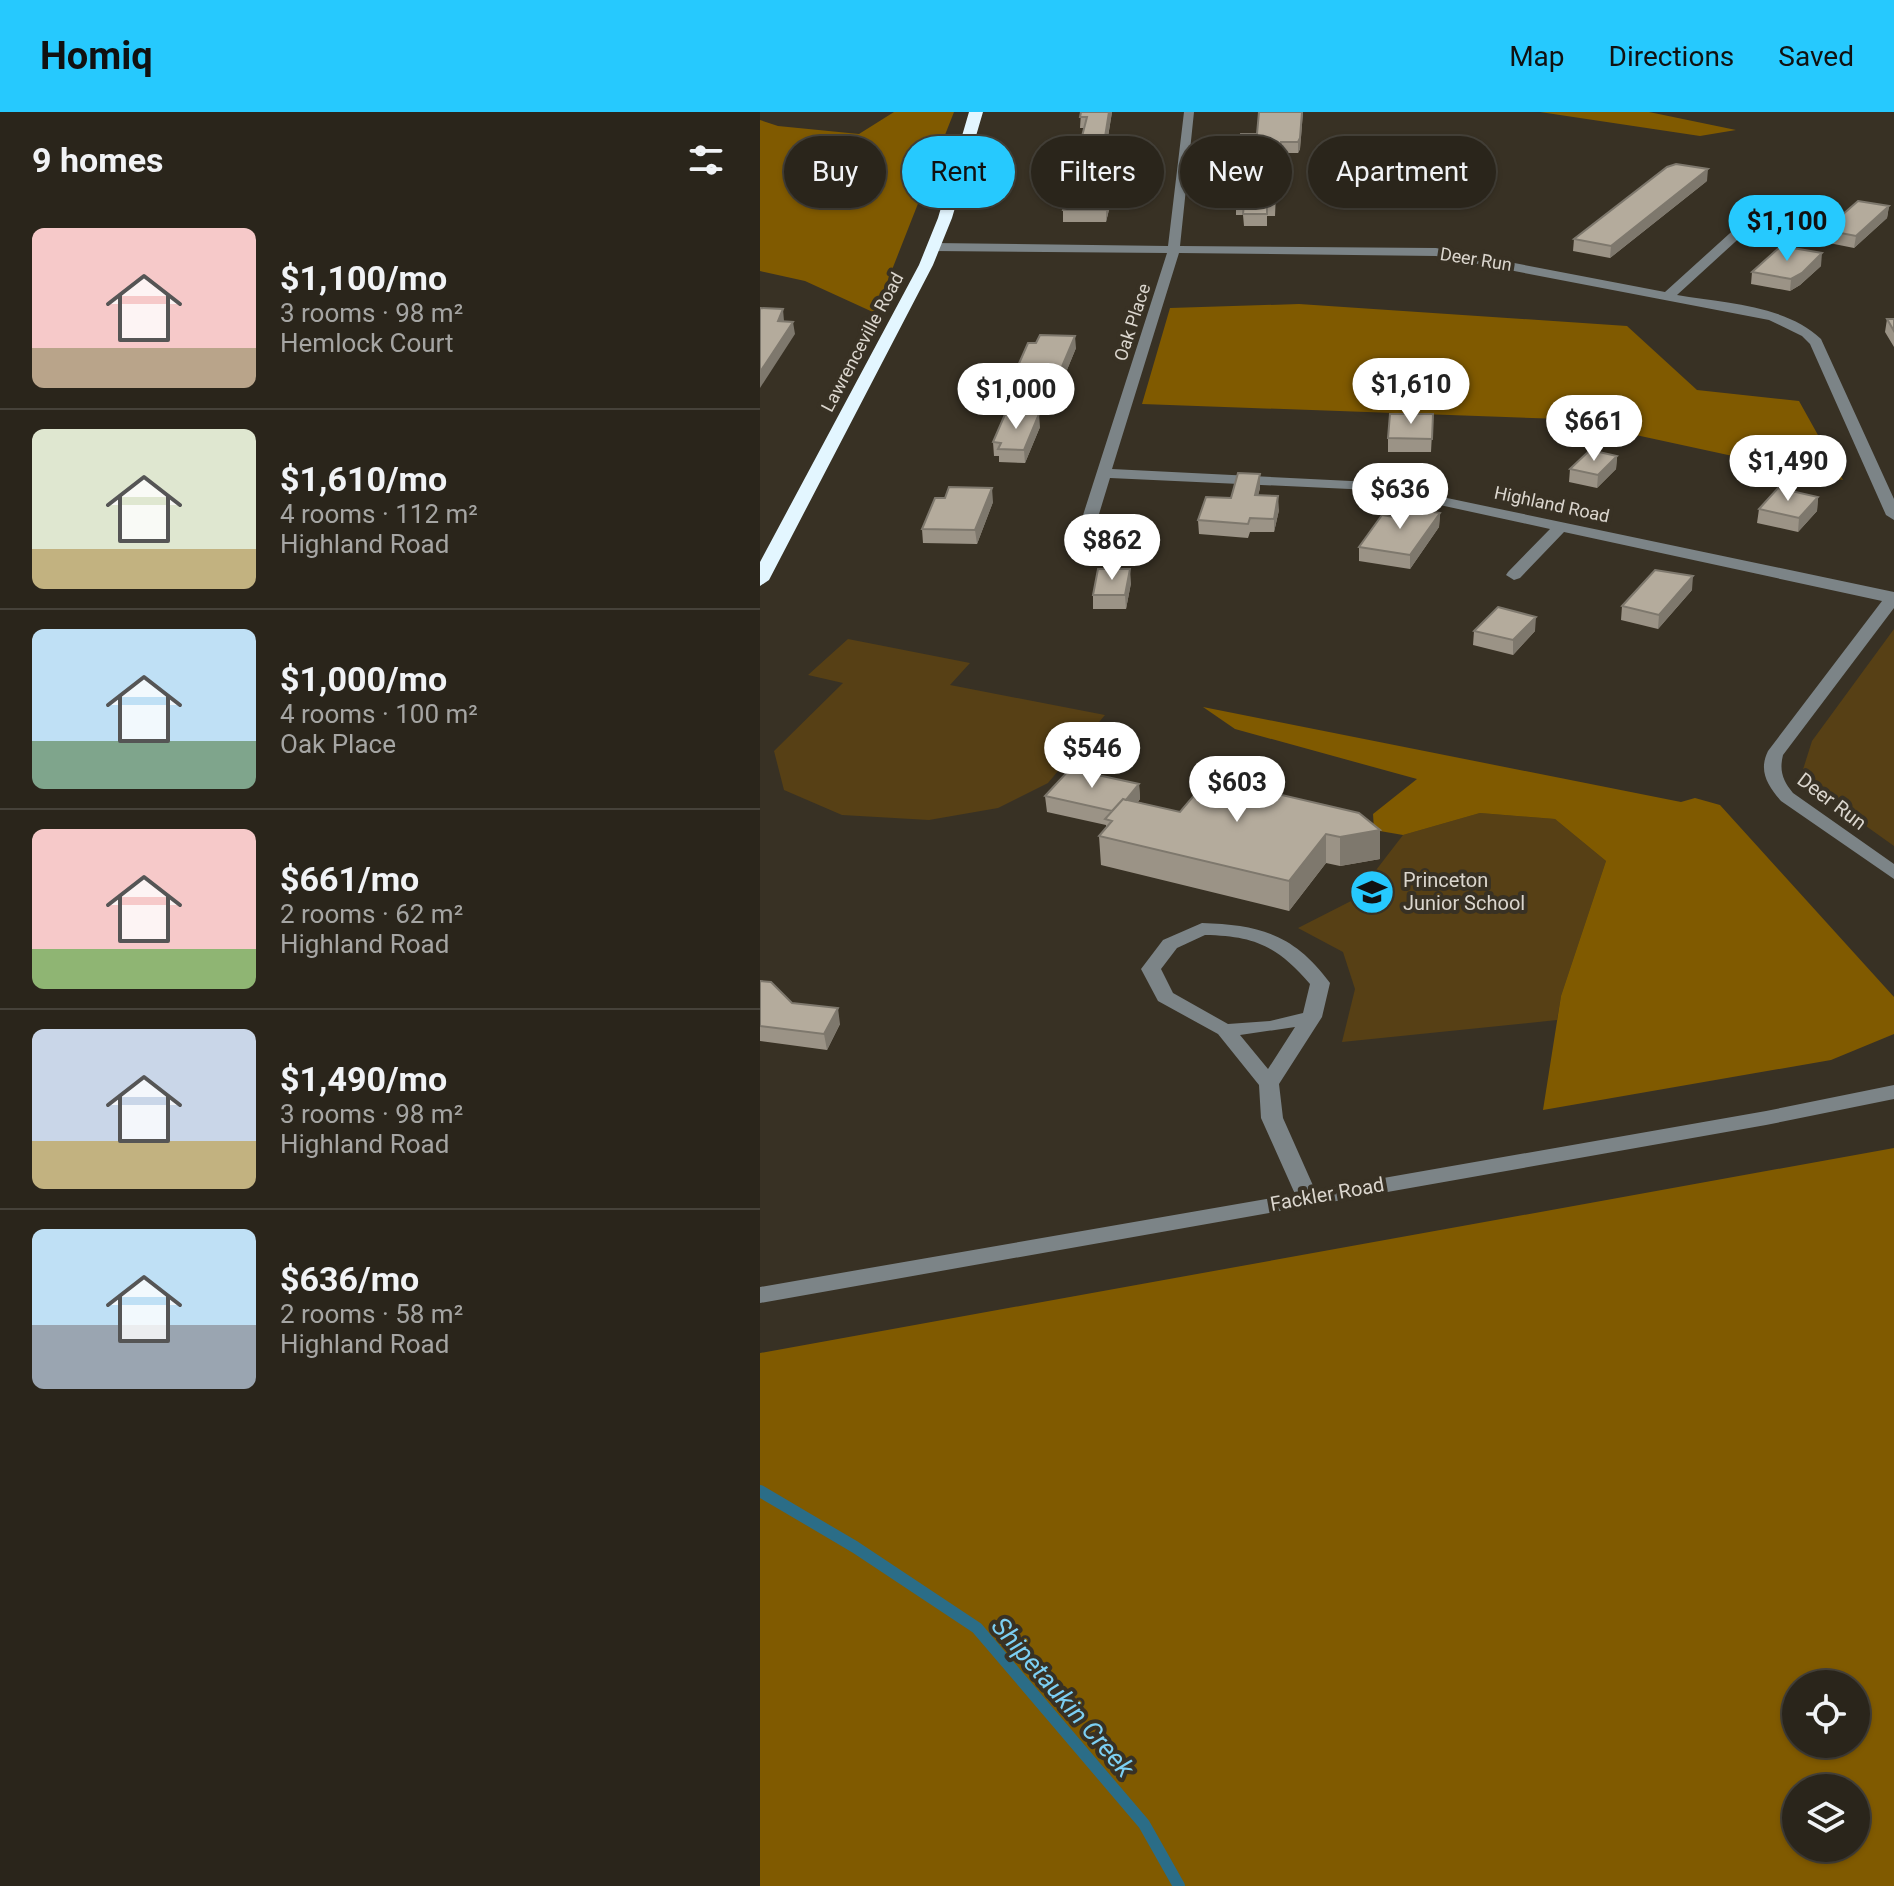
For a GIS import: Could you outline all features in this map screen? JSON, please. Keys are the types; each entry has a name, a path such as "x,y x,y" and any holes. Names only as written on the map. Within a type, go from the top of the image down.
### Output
{"highway":[{"name":"Lawrenceville Road","path":"760,580 934,247 976,112"}],"street":[{"name":"Oak Place","path":"1084,537 1174,249 1189,112"},
{"path":"1668,296 1765,208"},
{"name":"Deer Run","path":"934,247 1436,252 1773,317 1799,328 1816,342 1894,515"},
{"name":"Highland Road","path":"1102,473 1340,482 1392,490 1893,598"},
{"path":"1514,575 1561,527"},
{"name":"Deer Run","path":"1893,598 1774,755 1770,769 1776,785 1787,797 1894,873"},
{"path":"1269,1084 1312,1017 1320,983 1294,953 1245,930 1202,929 1170,944 1151,969 1165,997 1225,1030 1269,1084 1272,1118 1307,1197"},
{"path":"1225,1030 1270,1027 1312,1017"},
{"name":"Fackler Road","path":"760,1295 1766,1118 1894,1092"}],"shaded area":[{"path":"894,112 954,112 945,136 902,136 902,208 916,208 875,313 805,281 760,271 760,120 778,126 859,134"},
{"path":"1540,112 1649,112 1736,130 1700,136"},
{"path":"1299,304 1627,326 1697,390 1799,401 1843,480 1562,419 1142,404 1170,308"},
{"path":"1894,629 1894,846 1800,779 1812,741"},
{"path":"848,639 970,663 950,685 1105,715 1048,783 998,808 929,820 842,815 784,790 774,751 843,683 808,675"},
{"path":"1203,707 1681,802 1695,798 1720,805 1894,997 1894,1034 1831,1060 1543,1110 1561,996 1606,861 1555,819 1480,813 1403,835 1374,830 1373,814 1417,779 1235,729"},
{"path":"1480,813 1555,819 1606,861 1561,996 1557,1020 1342,1042 1355,989 1343,952 1298,928 1353,900 1403,835"},
{"path":"1894,1148 1894,1886 760,1886 760,1353"}],"building":[{"path":"1081,112 1109,112 1105,136 1082,136 1087,117 1080,117"},
{"path":"1259,112 1302,112 1298,142 1292,142 1292,136 1241,136 1257,134"},
{"path":"1676,164 1708,169 1611,246 1574,239 1667,167"},
{"path":"1858,201 1889,206 1856,236 1825,230"},
{"path":"1064,208 1106,208 1106,210"},
{"path":"1244,208 1267,208 1267,214 1243,214"},
{"path":"1781,246 1822,253 1802,273 1791,279 1752,272"},
{"path":"760,308 783,309 778,321 793,322 760,372"},
{"path":"1887,319 1894,319 1894,331"},
{"path":"1040,335 1075,336 1061,369 1017,368 1028,343 1036,343"},
{"path":"1006,412 1039,414 1024,450 998,449 1001,443 993,442"},
{"path":"1390,414 1433,414 1432,439 1388,438"},
{"path":"1590,450 1617,456 1598,475 1570,469"},
{"path":"1238,473 1260,474 1255,495 1278,496 1274,519 1250,518 1248,524 1198,520 1206,497 1231,498"},
{"path":"949,487 992,488 975,530 922,529 935,498 945,498"},
{"path":"1778,488 1818,497 1799,518 1759,509"},
{"path":"1401,507 1440,513 1410,555 1359,547 1382,515 1393,517"},
{"path":"1098,569 1130,569 1125,595 1093,595"},
{"path":"1655,570 1693,576 1659,615 1622,606"},
{"path":"1498,607 1536,617 1513,640 1474,631"},
{"path":"1240,759 1262,766 1265,791 1359,813 1380,830 1340,837 1326,834 1289,881 1099,836 1112,821 1105,819 1123,799 1180,812 1219,766"},
{"path":"1070,769 1139,784 1112,811 1045,796"},
{"path":"760,981 771,982 792,1003 838,1008 824,1034 760,1026"}],"waterway":[{"name":"Shipetaukin Creek","path":"760,1491 855,1547 977,1628 1144,1824 1179,1886"}],"place":[{"name":"Princeton Junior School","path":"1372,892"}]}
